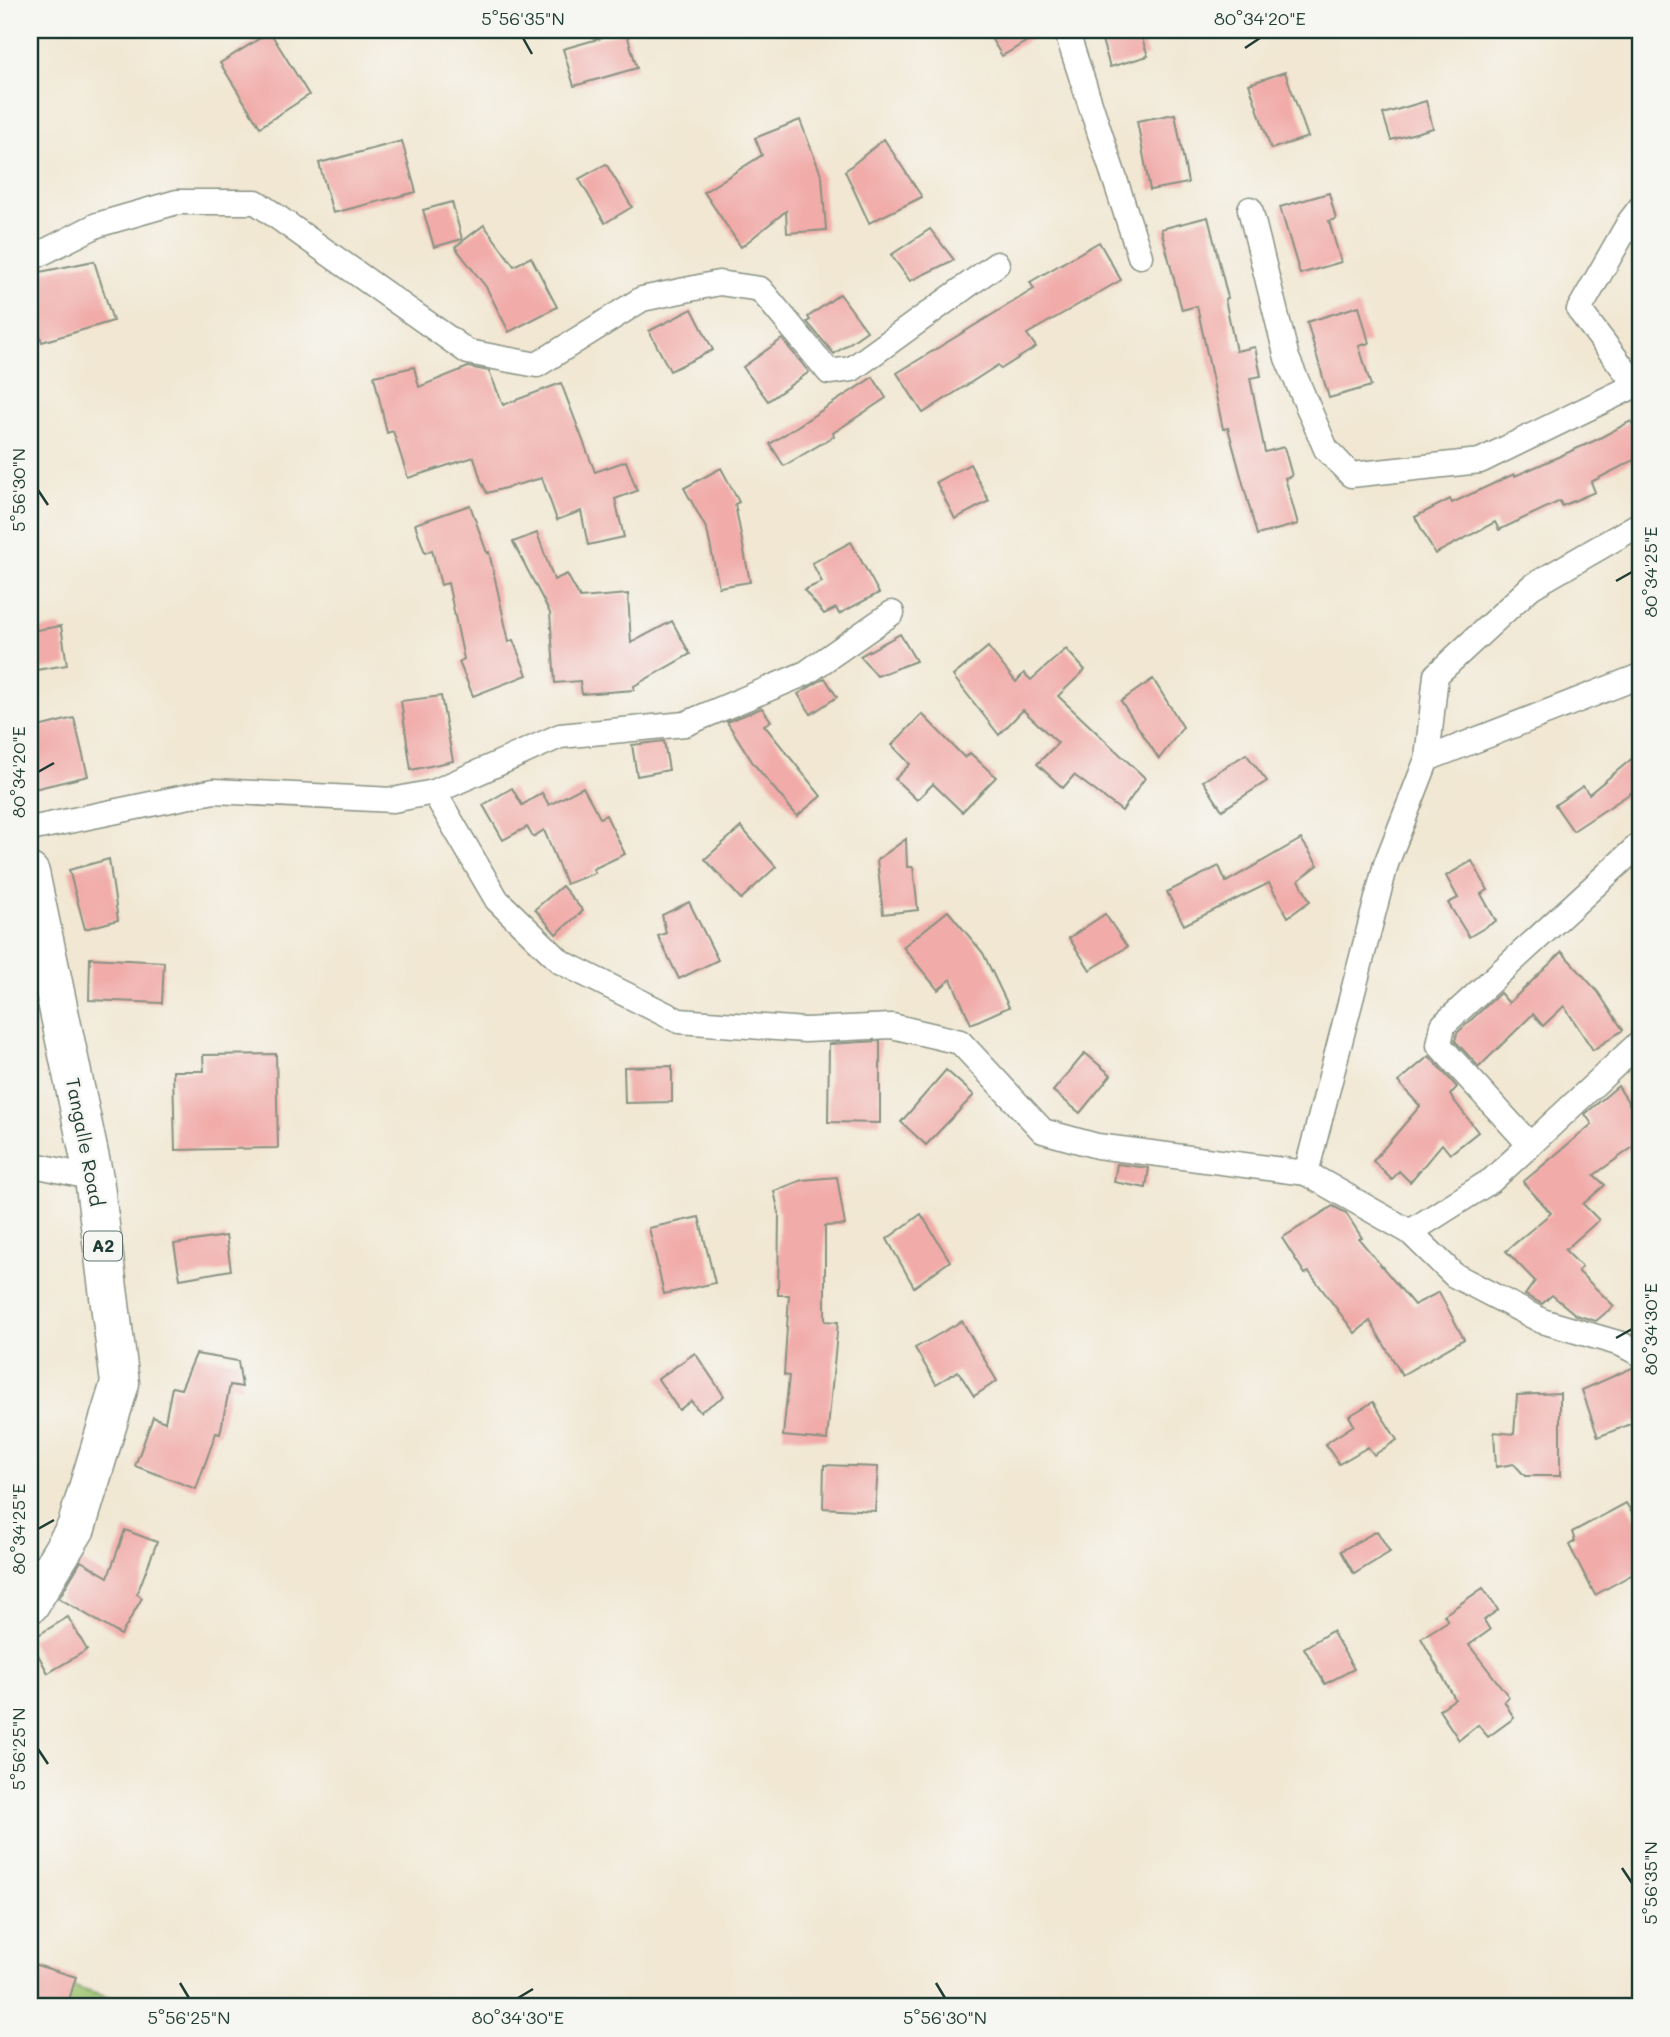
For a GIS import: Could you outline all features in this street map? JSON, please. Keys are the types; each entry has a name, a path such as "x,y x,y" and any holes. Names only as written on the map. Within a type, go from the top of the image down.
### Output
{"highway":[{"name":"Tangalle Road","path":"30,873 94,1178 120,1383 76,1528 30,1604"}],"street":[{"path":"1066,30 1140,256"},
{"path":"30,259 97,225 177,202 256,202 468,352 537,365 642,299 719,284 760,289 829,372 852,369 997,264"},
{"path":"1250,209 1287,358 1326,449 1351,475 1480,461 1638,384 1579,310 1640,208"},
{"path":"1306,1172 1386,864 1427,759 1436,675 1531,587 1640,524"},
{"path":"30,829 214,791 393,800 434,792 559,736 685,724 806,673 892,613"},
{"path":"1427,759 1640,676"},
{"path":"434,792 497,901 561,962 679,1021 805,1030 892,1026 960,1042 1043,1131 1097,1146 1306,1172 1410,1232 1454,1275 1476,1287 1542,1321 1622,1344 1640,1354"},
{"path":"1530,1146 1439,1045 1443,1025 1640,844"},
{"path":"1410,1232 1492,1180 1640,1042"},
{"path":"30,1164 94,1178"}],"green space":[{"path":"30,1973 137,2007 30,2007"}],"building":[{"path":"986,30 1046,30 1002,56"},
{"path":"1099,30 1139,30 1148,56 1110,67"},
{"path":"626,31 637,68 574,86 563,49"},
{"path":"270,32 309,95 260,127 220,63"},
{"path":"1285,72 1308,137 1271,149 1249,84"},
{"path":"1426,101 1433,128 1391,140 1383,114"},
{"path":"1175,114 1188,183 1150,190 1137,121"},
{"path":"800,120 822,177 826,230 787,233 786,211 741,247 704,192 762,155 755,138"},
{"path":"884,139 922,197 869,223 845,171"},
{"path":"402,141 416,192 333,213 319,163"},
{"path":"606,164 632,207 605,223 579,179"},
{"path":"1329,193 1336,219 1329,221 1341,262 1300,274 1280,207"},
{"path":"452,202 462,239 434,247 423,210"},
{"path":"1208,217 1228,298 1225,299 1236,351 1255,347 1261,376 1250,378 1265,452 1284,447 1292,476 1285,478 1298,524 1257,535 1228,428 1223,429 1197,306 1182,310 1161,229"},
{"path":"484,225 514,266 531,257 557,307 509,332 486,287 455,247"},
{"path":"930,229 954,260 910,281 891,255"},
{"path":"1099,242 1121,280 1027,334 1036,347 1001,369 998,365 923,413 897,373 1034,289 1030,282"},
{"path":"94,261 113,321 42,342 30,307 30,274"},
{"path":"840,294 867,331 834,354 807,322 810,320 808,317"},
{"path":"1359,306 1369,343 1359,346 1371,386 1329,398 1307,322"},
{"path":"692,309 713,350 670,371 649,331"},
{"path":"782,339 809,372 768,401 743,367"},
{"path":"414,367 419,387 468,367 489,371 503,405 561,383 595,472 626,461 637,491 615,499 624,537 588,545 581,511 557,520 542,478 487,493 474,457 408,478 393,431 387,433 374,376"},
{"path":"873,377 886,398 833,433 834,436 784,466 770,444"},
{"path":"1631,421 1640,438 1640,457 1591,482 1595,492 1562,506 1560,501 1499,530 1495,522 1435,554 1415,517 1450,499 1452,503 1596,440"},
{"path":"970,464 989,501 955,519 936,482"},
{"path":"721,468 739,502 735,504 750,582 719,587 707,530 684,488"},
{"path":"470,505 487,553 489,552 509,642 513,640 527,675 473,696 459,662 464,659 448,583 441,585 432,550 425,553 415,524"},
{"path":"537,533 554,580 567,574 580,598 628,594 631,643 672,621 690,654 634,686 634,690 582,694 580,681 555,683 550,613 513,542"},
{"path":"851,542 879,593 839,614 836,608 824,614 804,590 822,582 812,563"},
{"path":"61,626 67,665 30,671 30,631"},
{"path":"900,634 916,661 877,676 860,656"},
{"path":"988,647 1016,682 1024,673 1031,680 1066,649 1085,670 1058,696 1145,778 1122,811 1074,775 1063,788 1037,764 1058,743 1023,710 999,735 953,676"},
{"path":"825,678 837,697 811,714 798,694"},
{"path":"1153,679 1183,727 1159,759 1121,701"},
{"path":"441,696 453,761 411,770 401,701"},
{"path":"762,708 771,721 764,725 821,796 797,816 753,763 727,722"},
{"path":"922,714 965,758 970,753 996,777 962,812 933,784 917,800 895,779 910,764 892,745"},
{"path":"74,718 88,776 30,790 30,729"},
{"path":"664,741 669,770 637,776 632,745"},
{"path":"1640,752 1640,787 1573,831 1555,805 1583,786 1589,794"},
{"path":"1246,754 1267,781 1222,810 1203,781"},
{"path":"583,787 600,818 606,815 625,854 593,869 595,873 566,884 544,830 533,837 527,827 503,840 483,805 512,788 522,805 542,793 549,805"},
{"path":"741,827 776,867 741,899 705,859"},
{"path":"906,839 907,867 913,867 918,910 883,914 877,860"},
{"path":"1301,839 1318,865 1299,880 1310,901 1288,917 1269,883 1184,925 1167,892 1219,866 1226,882"},
{"path":"109,859 118,920 85,929 69,870"},
{"path":"1472,861 1488,890 1481,894 1496,921 1469,937 1448,903 1458,898 1446,876"},
{"path":"562,886 583,911 556,934 535,909"},
{"path":"689,902 718,960 679,979 658,936 666,933 662,915"},
{"path":"948,911 983,953 1009,1007 971,1024 951,979 938,990 903,947"},
{"path":"1105,914 1127,947 1090,970 1069,938"},
{"path":"1562,952 1598,992 1623,1030 1593,1050 1564,1006 1543,1026 1533,1014 1479,1067 1455,1041 1457,1033 1500,993 1509,1003"},
{"path":"90,958 164,962 162,1003 89,1000"},
{"path":"880,1041 880,1123 828,1122 829,1044"},
{"path":"1085,1053 1111,1075 1080,1113 1053,1091"},
{"path":"276,1054 278,1148 175,1150 173,1071 204,1071 203,1055"},
{"path":"1429,1056 1457,1087 1450,1095 1478,1132 1450,1154 1442,1144 1410,1182 1399,1171 1392,1180 1373,1161 1420,1106 1398,1082"},
{"path":"672,1066 672,1102 625,1103 624,1067"},
{"path":"946,1070 974,1095 926,1145 901,1122"},
{"path":"1618,1086 1640,1121 1640,1142 1594,1175 1605,1185 1583,1204 1599,1220 1565,1250 1582,1267 1578,1271 1614,1306 1596,1321 1576,1315 1552,1295 1542,1304 1525,1295 1535,1281 1506,1251 1551,1213 1523,1182 1592,1124 1585,1114"},
{"path":"1117,1164 1149,1168 1146,1188 1114,1182"},
{"path":"837,1177 845,1225 825,1226 825,1321 838,1322 827,1440 783,1436 789,1376 784,1375 789,1295 778,1295 779,1213 774,1191 802,1180"},
{"path":"1333,1206 1346,1213 1362,1238 1359,1239 1414,1305 1439,1292 1464,1339 1402,1375 1370,1321 1355,1333 1309,1272 1305,1274 1282,1238"},
{"path":"921,1214 950,1261 914,1287 887,1239"},
{"path":"699,1217 715,1283 664,1294 649,1228"},
{"path":"226,1236 231,1270 180,1279 174,1244"},
{"path":"962,1321 997,1381 974,1396 958,1371 936,1384 915,1348"},
{"path":"695,1353 724,1396 700,1412 691,1401 679,1410 658,1379"},
{"path":"196,1354 238,1361 242,1387 230,1385 220,1434 216,1433 196,1489 135,1466 153,1417 165,1422 172,1387 181,1389"},
{"path":"1634,1367 1640,1369 1640,1420 1598,1437 1582,1390"},
{"path":"1560,1393 1560,1476 1525,1476 1514,1464 1496,1467 1494,1432 1514,1434 1517,1395"},
{"path":"1373,1402 1397,1440 1374,1455 1368,1447 1339,1464 1325,1444 1354,1425 1349,1416"},
{"path":"824,1465 878,1467 875,1511 823,1508"},
{"path":"1626,1503 1640,1526 1640,1570 1595,1595 1569,1545 1575,1541 1572,1532"},
{"path":"125,1530 157,1542 137,1594 142,1598 121,1635 59,1598 81,1561 108,1577"},
{"path":"1377,1531 1390,1552 1354,1574 1341,1551"},
{"path":"1483,1588 1498,1610 1484,1620 1490,1630 1469,1645 1509,1697 1504,1701 1514,1718 1488,1737 1478,1725 1459,1740 1439,1710 1455,1699 1421,1638 1448,1621 1444,1615"},
{"path":"68,1617 87,1650 48,1673 30,1640"},
{"path":"1332,1631 1354,1669 1325,1684 1304,1648"},
{"path":"30,1963 76,1977 67,2007 30,2007"}]}
